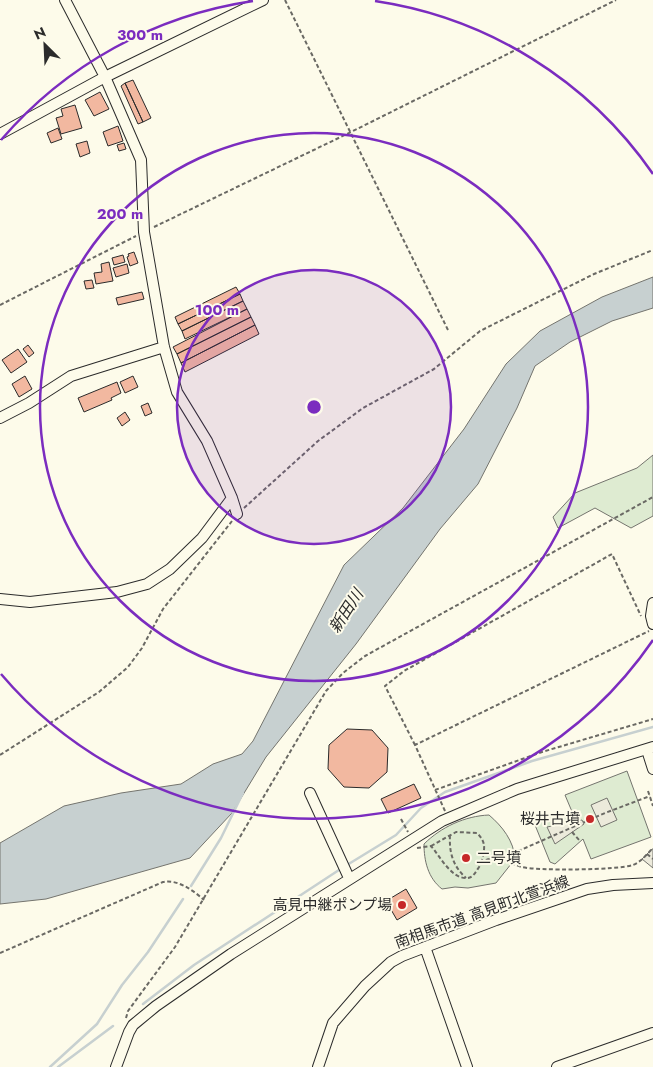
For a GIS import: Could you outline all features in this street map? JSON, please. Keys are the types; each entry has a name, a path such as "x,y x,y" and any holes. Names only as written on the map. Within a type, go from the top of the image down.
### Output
{"street":[{"path":"65,0 105,78 141,160 144,232 164,347 177,392 207,441 237,514"},
{"path":"0,134 247,3 263,0"},
{"path":"0,418 29,403 71,376 164,347"},
{"path":"0,599 30,602 117,592 146,584 170,569 202,538 232,498"},
{"path":"649,624 653,603"},
{"path":"116,1067 133,1025 171,995 348,875 410,837 442,821 517,789 650,749 653,769"},
{"path":"310,793 348,875"},
{"name":"南相馬市道 高見町北萱浜線","path":"318,1067 333,1023 365,986 391,962 425,947 588,889 613,885 653,883"},
{"path":"425,947 467,1067"},
{"path":"557,1067 653,1033"}],"path":[{"path":"285,0 449,332"},
{"path":"0,304 616,0"},
{"path":"0,755 98,692 128,667 142,648 163,609 237,514 318,442 363,408 434,369 480,332 594,274 653,250"},
{"path":"129,1032 125,1022 128,1011 175,947 326,691 343,673 365,656 653,497"},
{"path":"444,809 385,686 404,671 612,554 649,624"},
{"path":"414,745 653,629"},
{"path":"436,792 542,752 653,720"},
{"path":"648,790 653,806"},
{"path":"499,859 605,813 650,796"},
{"path":"401,819 417,849 431,846 456,832 477,833 483,838 486,847 482,861 471,877 466,878 456,875 431,846"},
{"path":"572,832 580,841"},
{"path":"450,835 449,847 454,864 466,878"},
{"path":"482,861 490,858 499,859 523,867 612,868 633,865 653,848"},
{"path":"647,854 653,859"},
{"path":"0,953 170,880 204,900"}],"green space":[{"path":"653,455 653,516 631,528 595,508 558,528 553,517 575,493 637,468"},
{"name":"桜井古墳","path":"627,771 651,837 591,859 583,839 555,864 550,862 533,820 536,817 573,814 565,795"},
{"path":"489,815 507,834 515,859 496,883 468,888 442,889 433,880 428,869 424,844 438,832 462,820"}],"shaded area":[{"path":"607,798 617,820 601,827 591,805"},
{"path":"582,820 584,824 555,844 547,827"},
{"path":"653,849 653,868 642,859"}],"water":[{"name":"新田川","path":"653,277 653,308 612,321 570,342 535,366 517,408 478,484 440,529 356,644 266,757 232,813 190,858 46,899 0,904 0,843 64,806 121,793 181,784 213,764 242,754 253,741 344,565 403,508 464,429 506,364 540,331 602,297"}],"building":[{"path":"133,80 151,118 143,122 125,83"},
{"path":"125,83 143,122 138,124 121,86"},
{"path":"100,92 109,109 94,116 85,100"},
{"path":"75,105 82,128 61,134 56,118 63,116 61,109"},
{"path":"118,126 123,141 108,146 103,132"},
{"path":"58,128 62,139 51,143 47,133"},
{"path":"87,141 90,153 80,157 76,144"},
{"path":"124,143 126,149 119,151 117,145"},
{"path":"134,252 138,263 130,266 127,257 129,256 128,254"},
{"path":"123,255 125,262 114,265 112,258"},
{"path":"109,262 113,281 96,284 94,273 102,272 101,264"},
{"path":"127,264 129,273 116,277 113,268"},
{"path":"92,280 94,288 86,289 84,281"},
{"path":"236,287 240,294 178,324 175,317"},
{"path":"142,292 144,299 118,305 116,298"},
{"path":"240,294 243,301 182,331 178,324"},
{"path":"243,301 247,309 185,339 182,331"},
{"path":"247,309 251,317 177,354 173,347"},
{"path":"251,317 255,325 181,363 177,354"},
{"path":"255,325 259,334 185,372 181,363"},
{"path":"28,345 34,353 29,357 23,349"},
{"path":"18,349 27,362 11,373 2,360"},
{"path":"25,376 32,389 19,397 12,384"},
{"path":"133,376 138,387 125,393 120,382"},
{"path":"117,382 121,393 111,398 112,400 84,412 78,398"},
{"path":"148,403 152,413 145,416 141,406"},
{"path":"125,412 130,420 122,426 117,418"},
{"path":"347,729 372,730 388,748 387,772 369,788 344,787 328,769 329,745"},
{"path":"414,784 421,798 388,813 381,799"},
{"name":"高見中継ポンプ場","path":"406,889 417,908 397,920 386,901"}],"waterway":[{"path":"347,865 396,835 421,808 445,792 532,761 653,727"},
{"path":"191,886 221,838 243,793"},
{"path":"143,1004 194,965 342,868"},
{"path":"50,1067 97,1024 122,985 148,952 183,899"},
{"path":"58,1067 113,1026"}],"place":[{"name":"桜井古墳","path":"590,819"},
{"name":"二号墳","path":"466,858"},
{"name":"高見中継ポンプ場","path":"402,905"}]}
